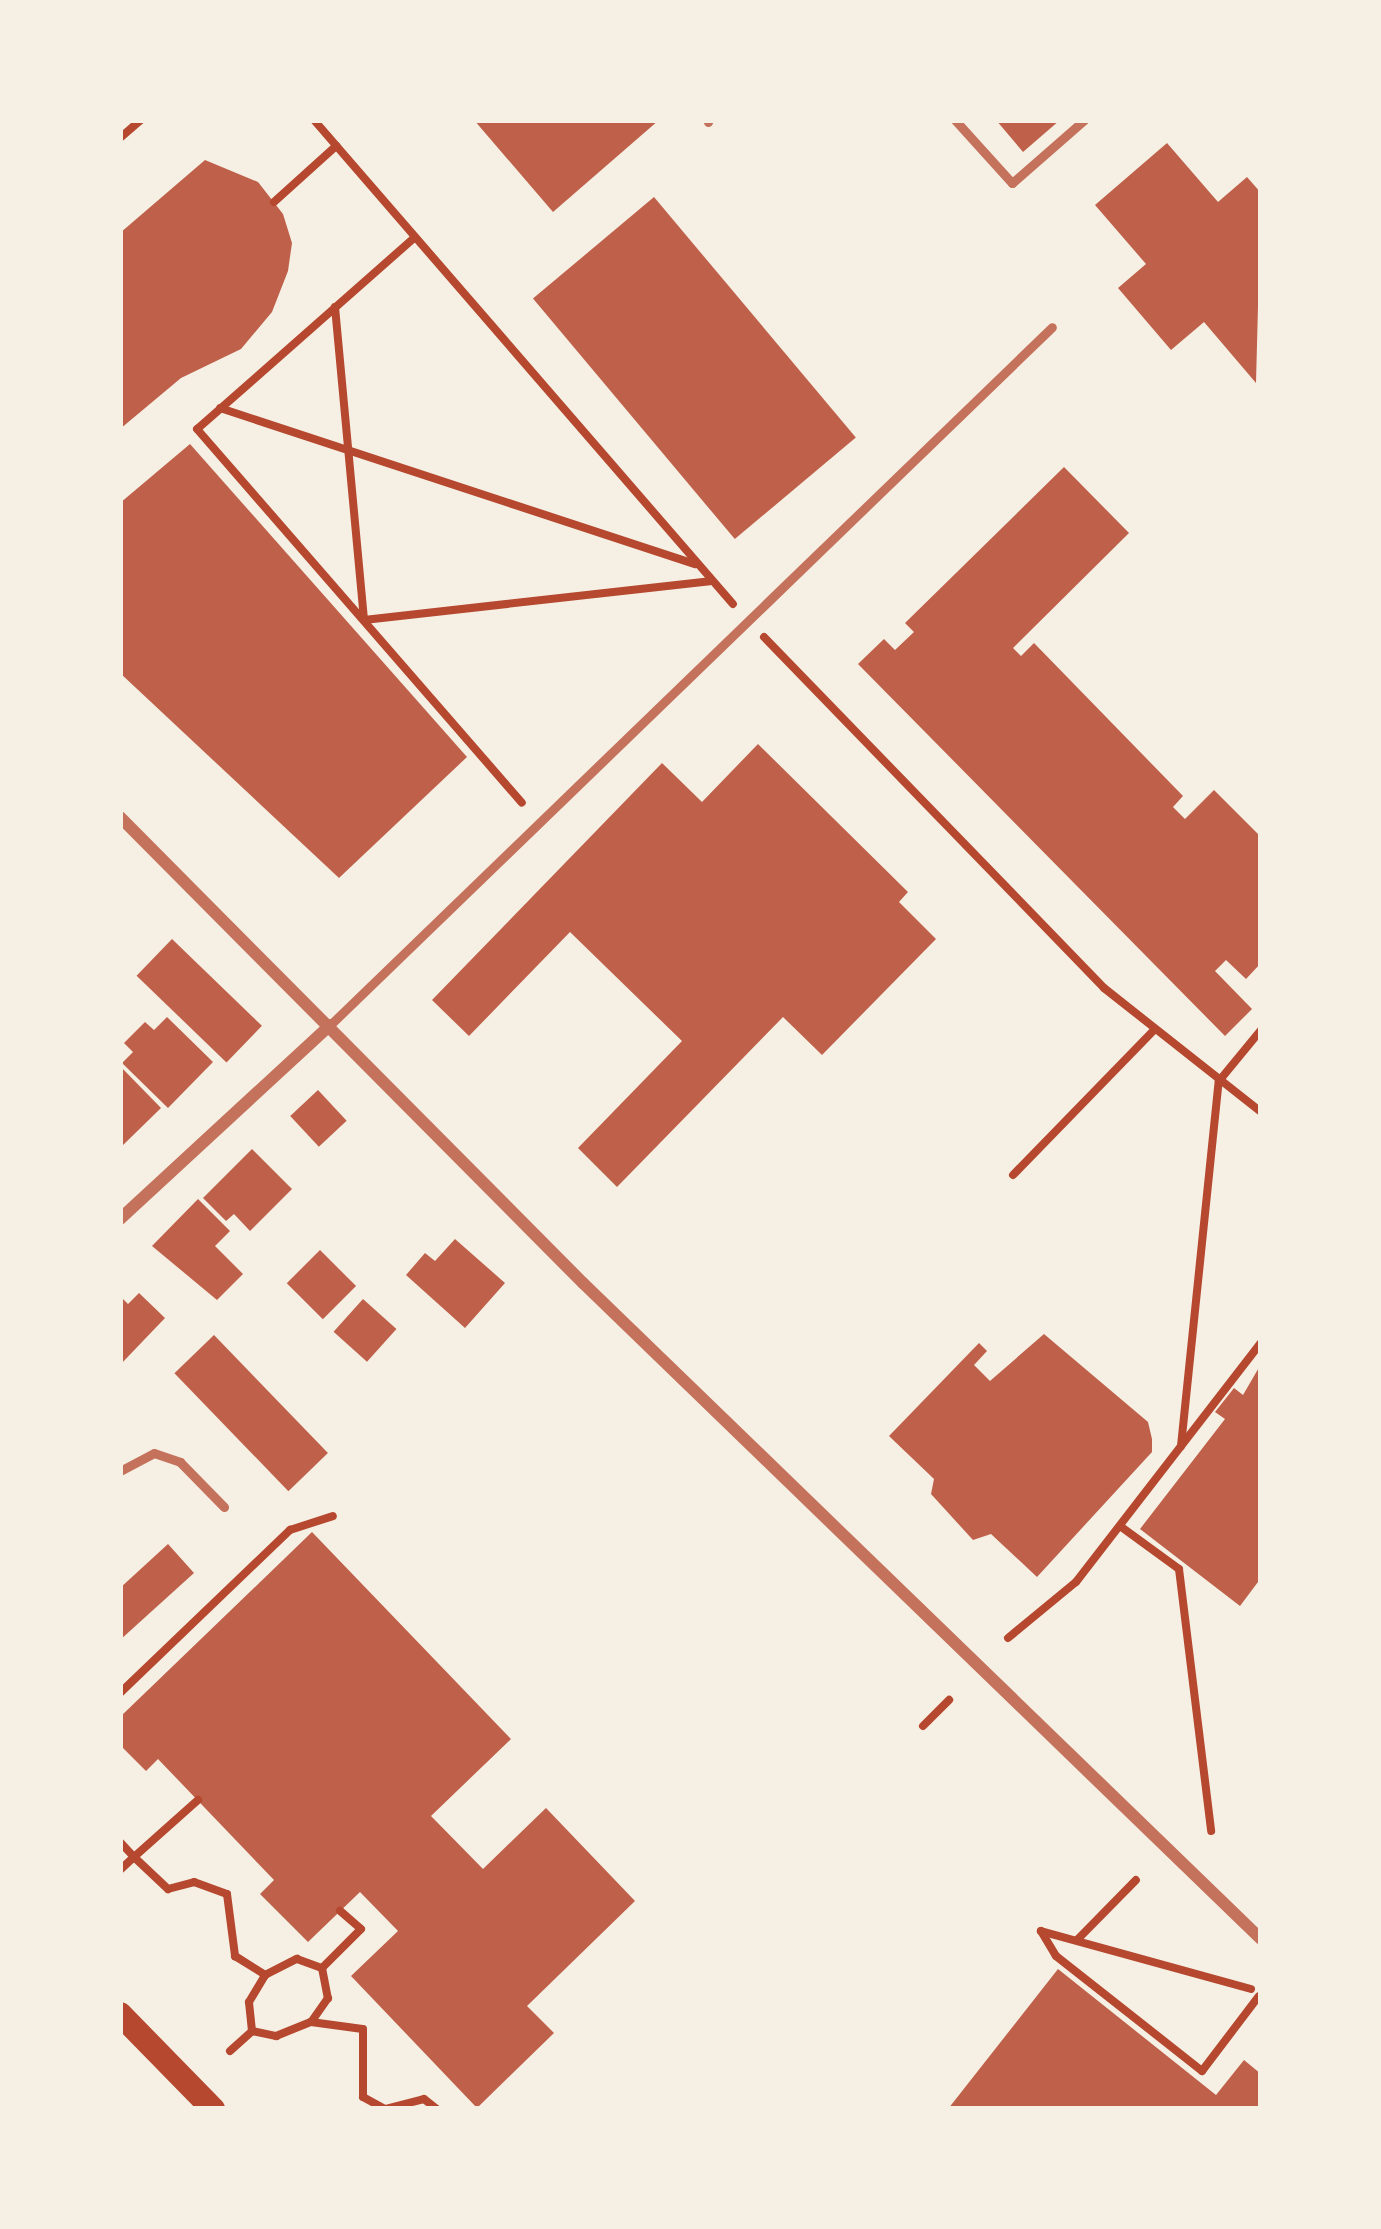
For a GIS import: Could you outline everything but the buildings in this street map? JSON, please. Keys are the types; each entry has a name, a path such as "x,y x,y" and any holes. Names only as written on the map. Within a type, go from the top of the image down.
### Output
{"main road":[{"path":"120,2014 212,2109"}],"street":[{"path":"120,817 616,1315 1261,1939"},
{"path":"120,1219 330,1025"}],"lane":[{"path":"955,120 1012,184 1084,120"},
{"path":"330,1025 1052,327"},
{"path":"120,1471 154,1454 180,1462 224,1507"}],"path":[{"path":"120,138 141,120"},
{"path":"314,120 749,622 1154,1030 1261,1112"},
{"path":"274,202 336,146"},
{"path":"413,238 196,429 538,822"},
{"path":"335,307 364,620"},
{"path":"220,408 697,565"},
{"path":"364,620 712,581"},
{"path":"1013,1175 1154,1030"},
{"path":"1181,1446 1219,1081 1261,1030"},
{"path":"1008,1639 1076,1582 1261,1343"},
{"path":"120,1693 290,1530 333,1516"},
{"path":"1120,1526 1179,1569 1211,1832"},
{"path":"923,1726 949,1700"},
{"path":"120,1870 198,1800"},
{"path":"120,1842 168,1889 194,1882 227,1894 235,1956 266,1975"},
{"path":"1077,1940 1136,1880"},
{"path":"322,1968 361,1929 340,1911"},
{"path":"1041,1931 1255,1993 1202,2071 1056,1956 1041,1931"},
{"path":"252,2031 249,2002 266,1975 297,1959 322,1968"},
{"path":"311,2022 328,1998 322,1968"},
{"path":"252,2031 275,2036 311,2022 363,2029 363,2097 385,2109 424,2099 437,2109"},
{"path":"230,2051 252,2031"}]}
